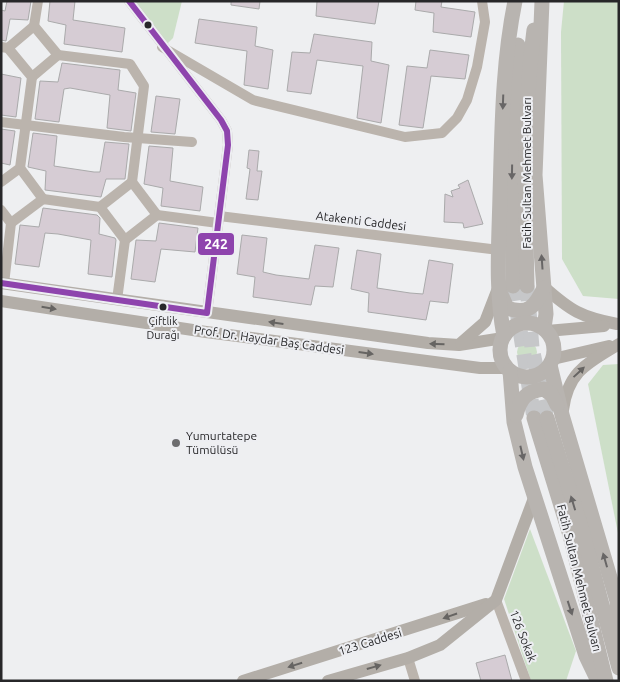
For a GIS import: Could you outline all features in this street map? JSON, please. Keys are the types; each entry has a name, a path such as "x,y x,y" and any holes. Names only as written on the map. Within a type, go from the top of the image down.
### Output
{"highway":[{"path":"514,1 504,89 499,250 512,286 507,308 519,312 526,311 535,304 544,287"},
{"name":"Fatih Sultan Mehmet Bulvarı","path":"512,286 512,176 520,1"},
{"name":"Fatih Sultan Mehmet Bulvarı","path":"512,286 524,175 527,94 537,1"},
{"path":"542,1 535,175 546,314 545,330"},
{"path":"512,286 499,310 504,337 500,352 508,370 514,422 534,498 586,656 598,681"},
{"path":"504,337 516,325 532,323 545,330 555,347 552,362 562,415 617,600 619,642"},
{"path":"508,370 521,377 529,378 545,371 552,362"},
{"path":"514,422 520,400 532,390 544,389 552,395 562,415"},
{"name":"Fatih Sultan Mehmet Bulvarı","path":"606,681 540,418 582,530 619,668"}],"main road":[{"name":"Prof. Dr. Haydar Baş Caddesi","path":"2,284 381,338 459,344 504,337"},
{"path":"459,344 485,322 512,286"},
{"path":"544,287 574,312 588,318 618,324"},
{"name":"Prof. Dr. Haydar Baş Caddesi","path":"1,301 197,330 470,367 508,370"},
{"path":"545,330 618,324"},
{"path":"552,362 619,344"},
{"path":"562,415 566,390 571,380 594,359 619,344"},
{"path":"496,600 534,498"},
{"name":"123 Caddesi","path":"328,681 408,658 440,644 496,600"},
{"name":"123 Caddesi","path":"243,681 496,600"}],"street":[{"path":"32,77 4,47 34,26 38,1"},
{"path":"129,1 162,47 222,120 227,131 228,145 207,313"},
{"path":"162,47 253,100 405,137 442,133 457,118 467,100 485,22 482,1"},
{"path":"34,26 58,55 130,64 144,86 132,182 157,215 125,240 117,300"},
{"path":"43,199 20,168 32,77 58,55"},
{"path":"1,122 137,138 192,142"},
{"path":"1,182 20,168"},
{"path":"100,207 132,182"},
{"path":"2,284 11,223 43,199 100,207 125,240"},
{"path":"1,210 11,223"},
{"name":"Atakenti Caddesi","path":"157,215 499,250"},
{"name":"126 Sokak","path":"496,600 526,681"},
{"path":"408,658 415,681"}],"green space":[{"path":"135,1 182,1 173,38 167,44"},
{"path":"564,1 619,1 619,299 583,296 562,259 561,32"},
{"path":"527,342 534,345 537,352 534,359 527,362 520,359 517,352 520,345"},
{"path":"619,364 619,538 588,384 603,365"},
{"path":"530,529 576,651 566,681 531,681 504,599"}],"building":[{"path":"7,1 31,1 28,20 10,19 6,41 1,40 1,10 5,11"},
{"path":"50,1 75,1 73,20 125,28 122,52 64,44 66,25 48,21"},
{"path":"231,1 260,1 259,9 231,5"},
{"path":"317,1 379,1 375,24 316,16"},
{"path":"416,1 442,1 441,7 475,12 471,37 433,32 434,13 415,10"},
{"path":"199,19 257,27 255,46 273,50 268,89 244,85 247,51 195,43"},
{"path":"314,34 372,42 371,61 389,65 381,123 357,118 363,66 317,60 311,94 287,91 292,52 310,53"},
{"path":"430,50 469,55 465,79 431,76 423,128 399,125 407,66 427,68"},
{"path":"62,63 120,70 118,90 136,93 131,131 107,128 110,95 70,88 64,89 59,122 35,119 40,81 58,82"},
{"path":"1,74 21,78 16,117 1,115"},
{"path":"156,96 180,99 175,134 151,132"},
{"path":"1,129 15,131 10,165 1,163"},
{"path":"33,133 57,136 54,166 94,172 100,172 105,142 129,144 125,179 106,179 101,197 45,190 46,171 28,167"},
{"path":"149,146 173,148 170,181 203,187 200,211 161,206 163,188 144,184"},
{"path":"249,150 259,151 257,171 262,171 258,200 246,199 250,169 247,168"},
{"path":"468,180 483,224 464,228 463,223 444,222 445,194 453,197 451,191 460,188 458,185"},
{"path":"43,208 97,215 100,218 99,234 115,238 116,240 112,277 88,274 91,240 58,234 45,233 39,267 15,264 20,225 39,227"},
{"path":"159,223 198,228 195,252 161,249 155,282 131,279 136,240 156,241"},
{"path":"242,235 267,238 263,272 276,275 309,279 315,245 339,248 333,287 315,286 311,305 253,297 255,277 237,274"},
{"path":"357,250 381,254 377,288 410,293 423,294 429,260 453,264 448,303 430,301 426,320 368,312 369,293 351,289"},
{"path":"505,655 512,681 481,681 476,663"}],"tunnel":[{"path":"513,286 534,418"},
{"path":"527,286 532,348 547,418"}],"transit line":[{"name":"242","path":"1,283 207,313 228,145 227,131 221,120 129,1"}],"place":[{"name":"Çiftlik Durağı","path":"163,307"},
{"name":"Yumurtatepe Tümülüsü","path":"176,443"}]}
